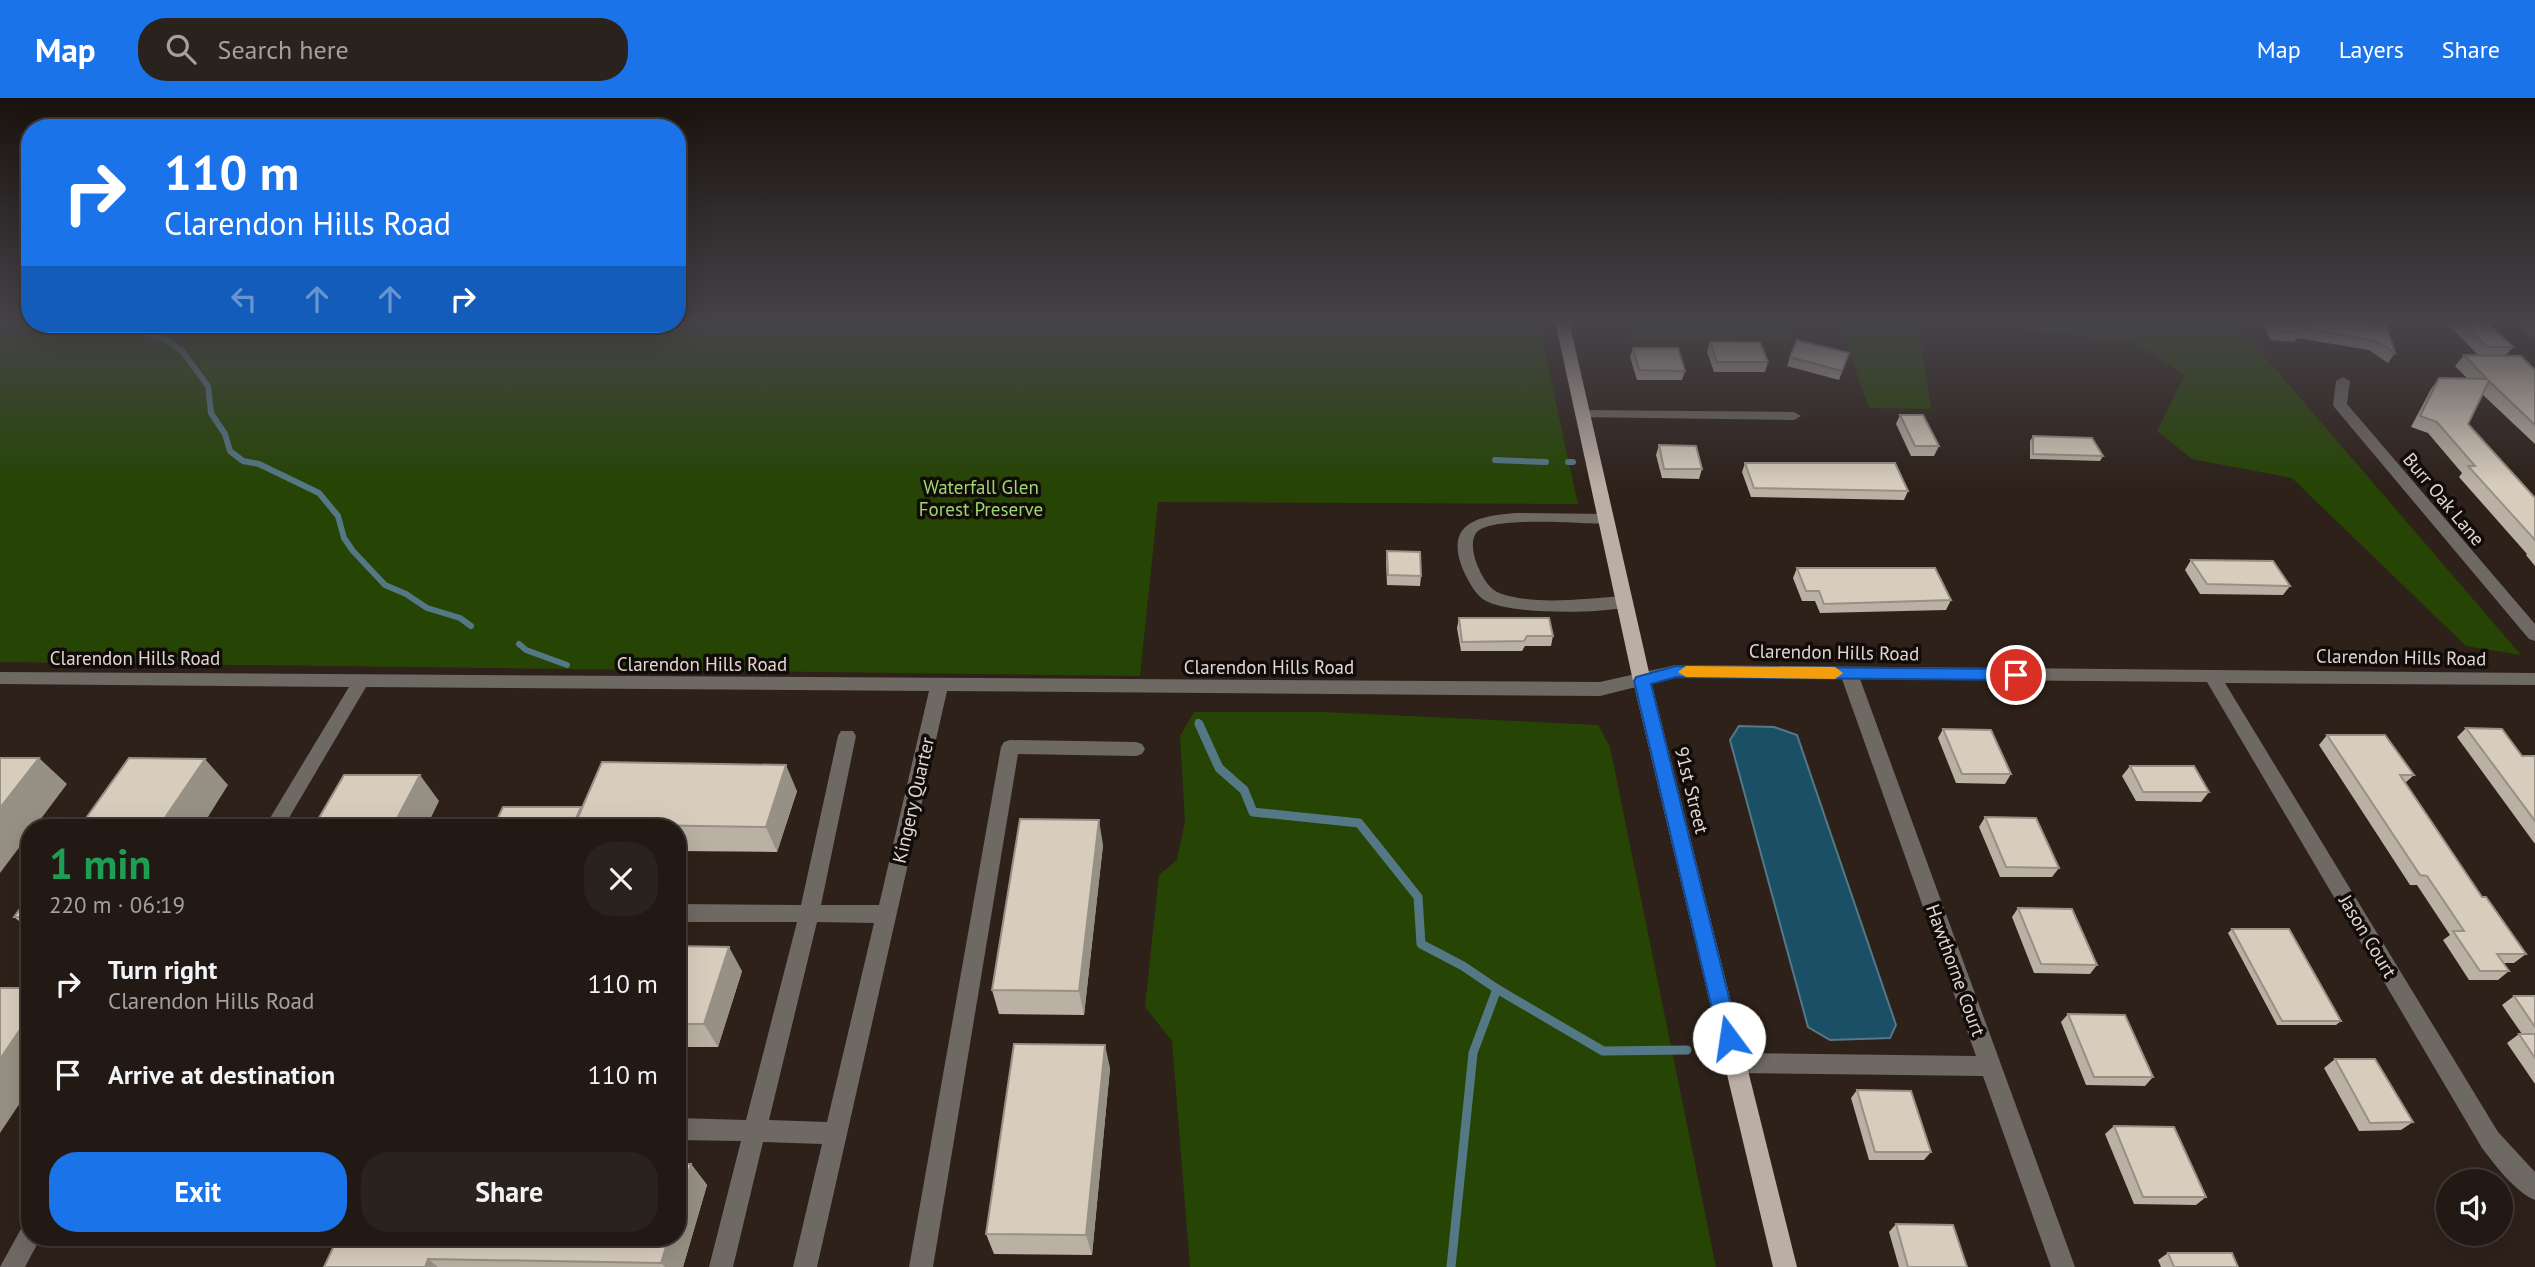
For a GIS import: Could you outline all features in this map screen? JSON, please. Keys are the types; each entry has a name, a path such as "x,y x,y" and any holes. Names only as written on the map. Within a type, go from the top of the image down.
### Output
{"main road":[{"name":"91st Street","path":"1574,376 1642,681 1785,1267"}],"street":[{"name":"Burr Oak Lane","path":"2343,381 2340,405 2535,635"},
{"path":"1583,414 1794,416"},
{"path":"1606,519 1515,518 1484,521 1472,527 1465,539 1467,560 1478,582 1492,598 1517,603 1625,603"},
{"name":"Clarendon Hills Road","path":"0,679 939,687 1600,689 1676,671 2535,679"},
{"name":"Hawthorne Court","path":"1849,673 2063,1267"},
{"name":"Jason Court","path":"2212,676 2490,1140 2503,1157 2535,1188"},
{"path":"279,819 361,681"},
{"name":"Kingery Quarter","path":"805,1267 939,687"},
{"path":"721,1267 809,913 847,736"},
{"path":"921,1267 1010,747 1136,749"},
{"path":"686,913 888,914"},
{"path":"1735,1063 1991,1066"},
{"path":"686,1129 836,1133"},
{"path":"12,1267 24,1246"}],"green space":[{"name":"Waterfall Glen Forest Preserve","path":"0,376 1550,376 1578,504 1158,502 1140,676 0,662"},
{"path":"1858,376 1926,376 1931,409 1869,408"},
{"path":"2185,376 2281,376 2521,655 2466,646 2292,478 2192,459 2157,431"},
{"path":"1194,712 1322,712 1598,725 1610,747 1716,1267 1190,1267 1172,1041 1145,1007 1159,875 1177,860 1185,821 1180,736"}],"water":[{"path":"1739,726 1774,727 1797,735 1896,1025 1890,1038 1830,1040 1808,1027 1730,740"}],"building":[{"path":"2484,376 2535,376 2535,425 2489,381 2468,424 2535,498 2535,540 2468,466 2475,466 2437,422 2420,416 2439,378 2487,379"},
{"path":"1900,415 1923,415 1939,446 1915,446"},
{"path":"2033,436 2092,438 2103,456 2033,454"},
{"path":"1659,445 1696,446 1702,469 1664,469"},
{"path":"1745,463 1895,463 1908,491 1754,488"},
{"path":"1387,551 1420,552 1421,576 1388,575"},
{"path":"2191,560 2273,561 2290,586 2207,584"},
{"path":"1797,568 1935,568 1951,600 1824,604 1819,591 1806,591"},
{"path":"1459,618 1549,618 1553,636 1527,636 1524,641 1462,642"},
{"path":"2466,728 2502,729 2522,756 2535,756 2535,821"},
{"path":"1943,729 1991,730 2011,774 1962,774"},
{"path":"2327,735 2385,735 2414,775 2400,775 2482,897 2486,897 2526,954 2497,954 2509,971 2480,971 2453,931 2464,931 2427,876 2420,875"},
{"path":"0,758 39,758 0,808"},
{"path":"129,758 205,759 164,819 85,819"},
{"path":"602,762 786,765 766,827 686,826 686,819 577,819"},
{"path":"2130,766 2194,766 2209,792 2143,792"},
{"path":"344,775 420,775 397,819 318,819"},
{"path":"503,807 581,807 576,819 497,819"},
{"path":"1985,817 2036,818 2059,868 2006,867"},
{"path":"1020,819 1099,820 1079,991 992,990"},
{"path":"21,907 21,917 14,917"},
{"path":"2018,908 2072,909 2097,965 2041,964"},
{"path":"2232,929 2289,929 2341,1021 2282,1021"},
{"path":"686,946 729,947 704,1024 686,1024"},
{"path":"0,988 21,988 21,1028 0,1059"},
{"path":"2514,996 2535,996 2535,1027"},
{"path":"2068,1014 2125,1015 2153,1077 2094,1077"},
{"path":"2519,1034 2535,1034 2535,1058"},
{"path":"1014,1044 1105,1045 1086,1235 986,1234"},
{"path":"2335,1059 2375,1059 2413,1122 2370,1123"},
{"path":"1857,1090 1911,1091 1931,1152 1875,1152"},
{"path":"2114,1126 2174,1127 2206,1197 2143,1197"},
{"path":"686,1164 691,1164 686,1180"},
{"path":"1896,1224 1953,1225 1967,1267 1908,1267"},
{"path":"334,1246 666,1246 661,1263 428,1259 425,1267 324,1267"},
{"path":"2168,1253 2232,1253 2238,1267 2174,1267"}],"waterway":[{"path":"200,376 208,386 211,413 225,434 230,451 243,461 259,464 319,493 338,516 344,538 353,551 385,585 406,594 427,608 460,618 471,626"},
{"path":"1495,460 1546,462"},
{"path":"1568,462 1573,462"},
{"path":"519,644 526,650 567,665"},
{"path":"1199,724 1219,768 1244,790 1253,812 1359,823 1418,897 1421,944 1463,966 1497,989"},
{"path":"1451,1267 1473,1053 1497,989"},
{"path":"1497,989 1603,1051 1687,1050"}],"slow traffic":[{"path":"1686,672 1835,673"}],"route":[{"path":"1729,1038 1642,681 1676,671 2016,675"}]}
